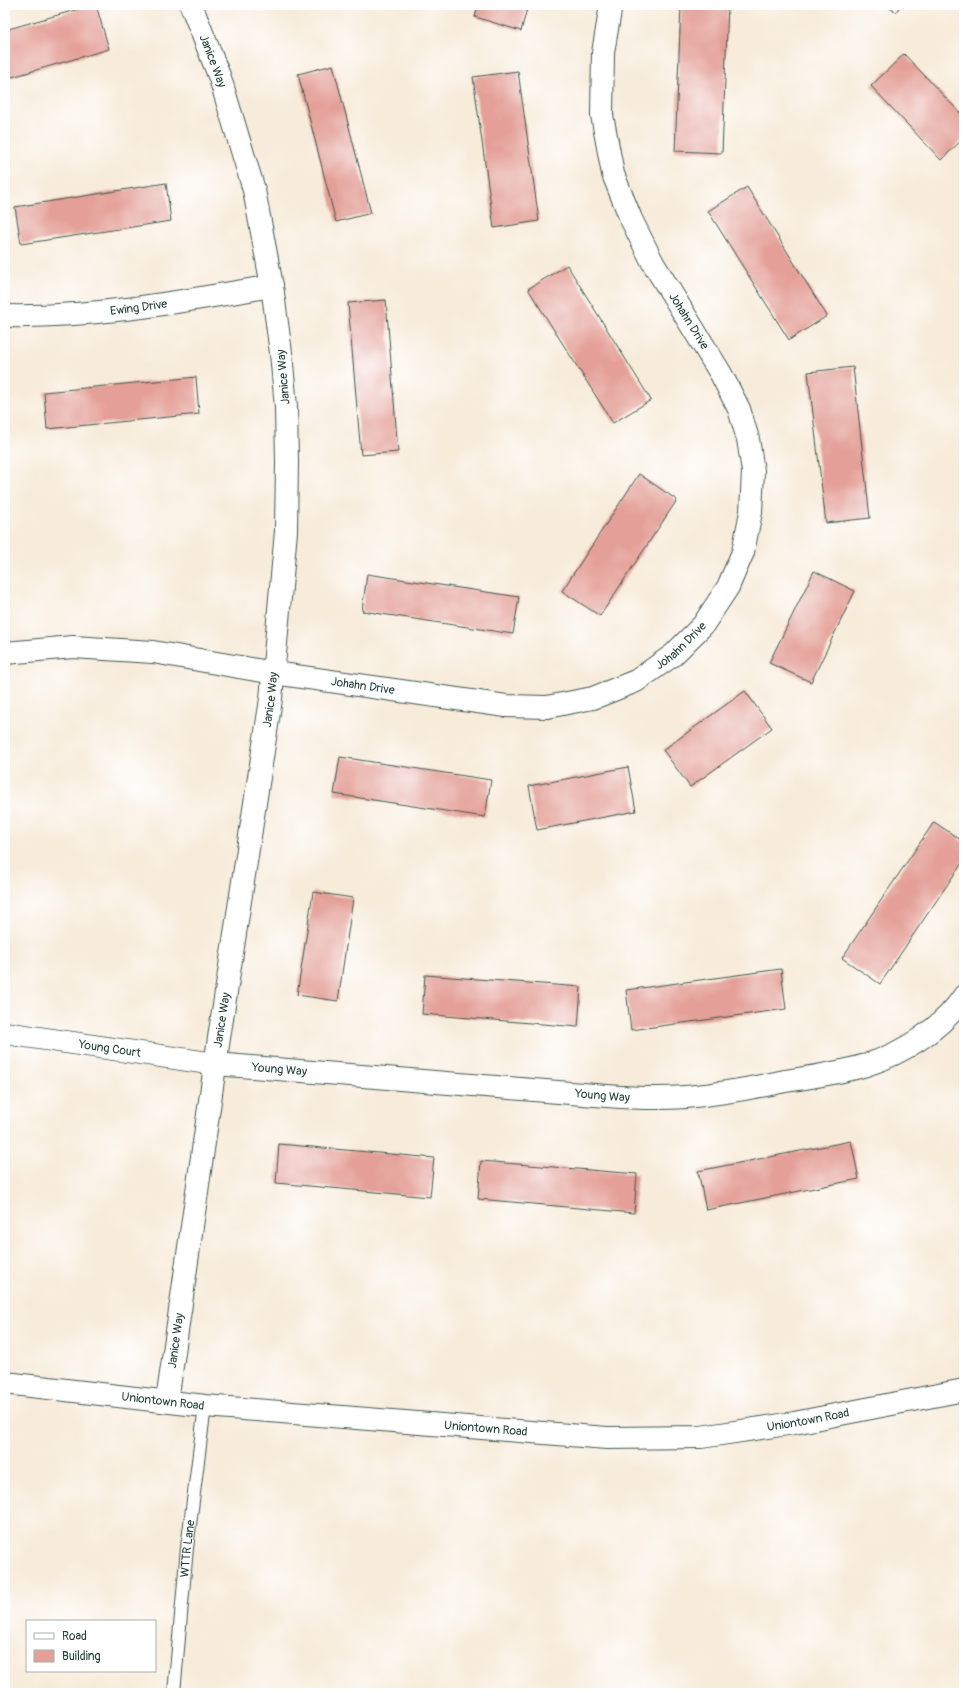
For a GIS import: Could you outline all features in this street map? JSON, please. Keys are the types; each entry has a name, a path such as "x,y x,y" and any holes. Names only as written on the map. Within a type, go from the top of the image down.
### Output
{"street":[{"name":"Janice Way","path":"166,1401 274,673 286,531 287,462 284,384 272,286 254,190 220,78 191,5"},
{"name":"Johahn Drive","path":"5,653 73,647 153,652 274,673 506,706 547,707 593,698 636,681 673,655 703,625 728,587 743,552 751,512 753,471 748,439 739,409 721,374 653,263 631,220 613,174 602,116 603,53 611,5"},
{"name":"Ewing Drive","path":"5,316 50,316 118,311 272,286"},
{"name":"Young Way","path":"215,1064 607,1096 649,1098 687,1097 739,1090 867,1065 905,1048 934,1028 959,1004 964,996"},
{"name":"Young Court","path":"5,1033 215,1064"},
{"name":"Uniontown Road","path":"5,1383 206,1406 607,1438 701,1437 794,1423 964,1390"}],"lane":[{"name":"WTTR Lane","path":"174,1693 187,1548 206,1406"}],"building":[{"path":"96,5 109,49 5,79 5,30"},
{"path":"478,5 528,5 521,31 475,17"},
{"path":"681,5 728,5 722,153 675,151"},
{"path":"885,5 901,5 896,12"},
{"path":"904,54 964,117 964,138 941,160 871,86"},
{"path":"333,65 371,213 336,222 298,74"},
{"path":"518,71 539,221 494,228 473,77"},
{"path":"166,183 171,221 21,244 15,207"},
{"path":"747,187 827,316 789,340 708,211"},
{"path":"567,265 651,400 613,423 528,289"},
{"path":"386,300 398,452 361,455 348,303"},
{"path":"853,367 870,518 826,523 808,372"},
{"path":"196,377 199,414 47,429 44,392"},
{"path":"639,474 677,500 600,616 562,591"},
{"path":"814,571 855,591 811,682 769,663"},
{"path":"367,574 519,597 513,634 362,611"},
{"path":"745,691 772,728 690,787 663,750"},
{"path":"340,757 491,780 485,817 334,794"},
{"path":"628,767 636,811 537,830 529,786"},
{"path":"934,822 964,842 964,860 880,984 842,958"},
{"path":"313,892 353,898 338,1001 297,995"},
{"path":"781,969 786,1009 631,1030 626,990"},
{"path":"425,975 581,987 578,1027 422,1014"},
{"path":"851,1141 859,1179 706,1210 698,1171"},
{"path":"279,1144 434,1158 430,1197 276,1183"},
{"path":"481,1161 637,1174 634,1213 478,1199"}]}
